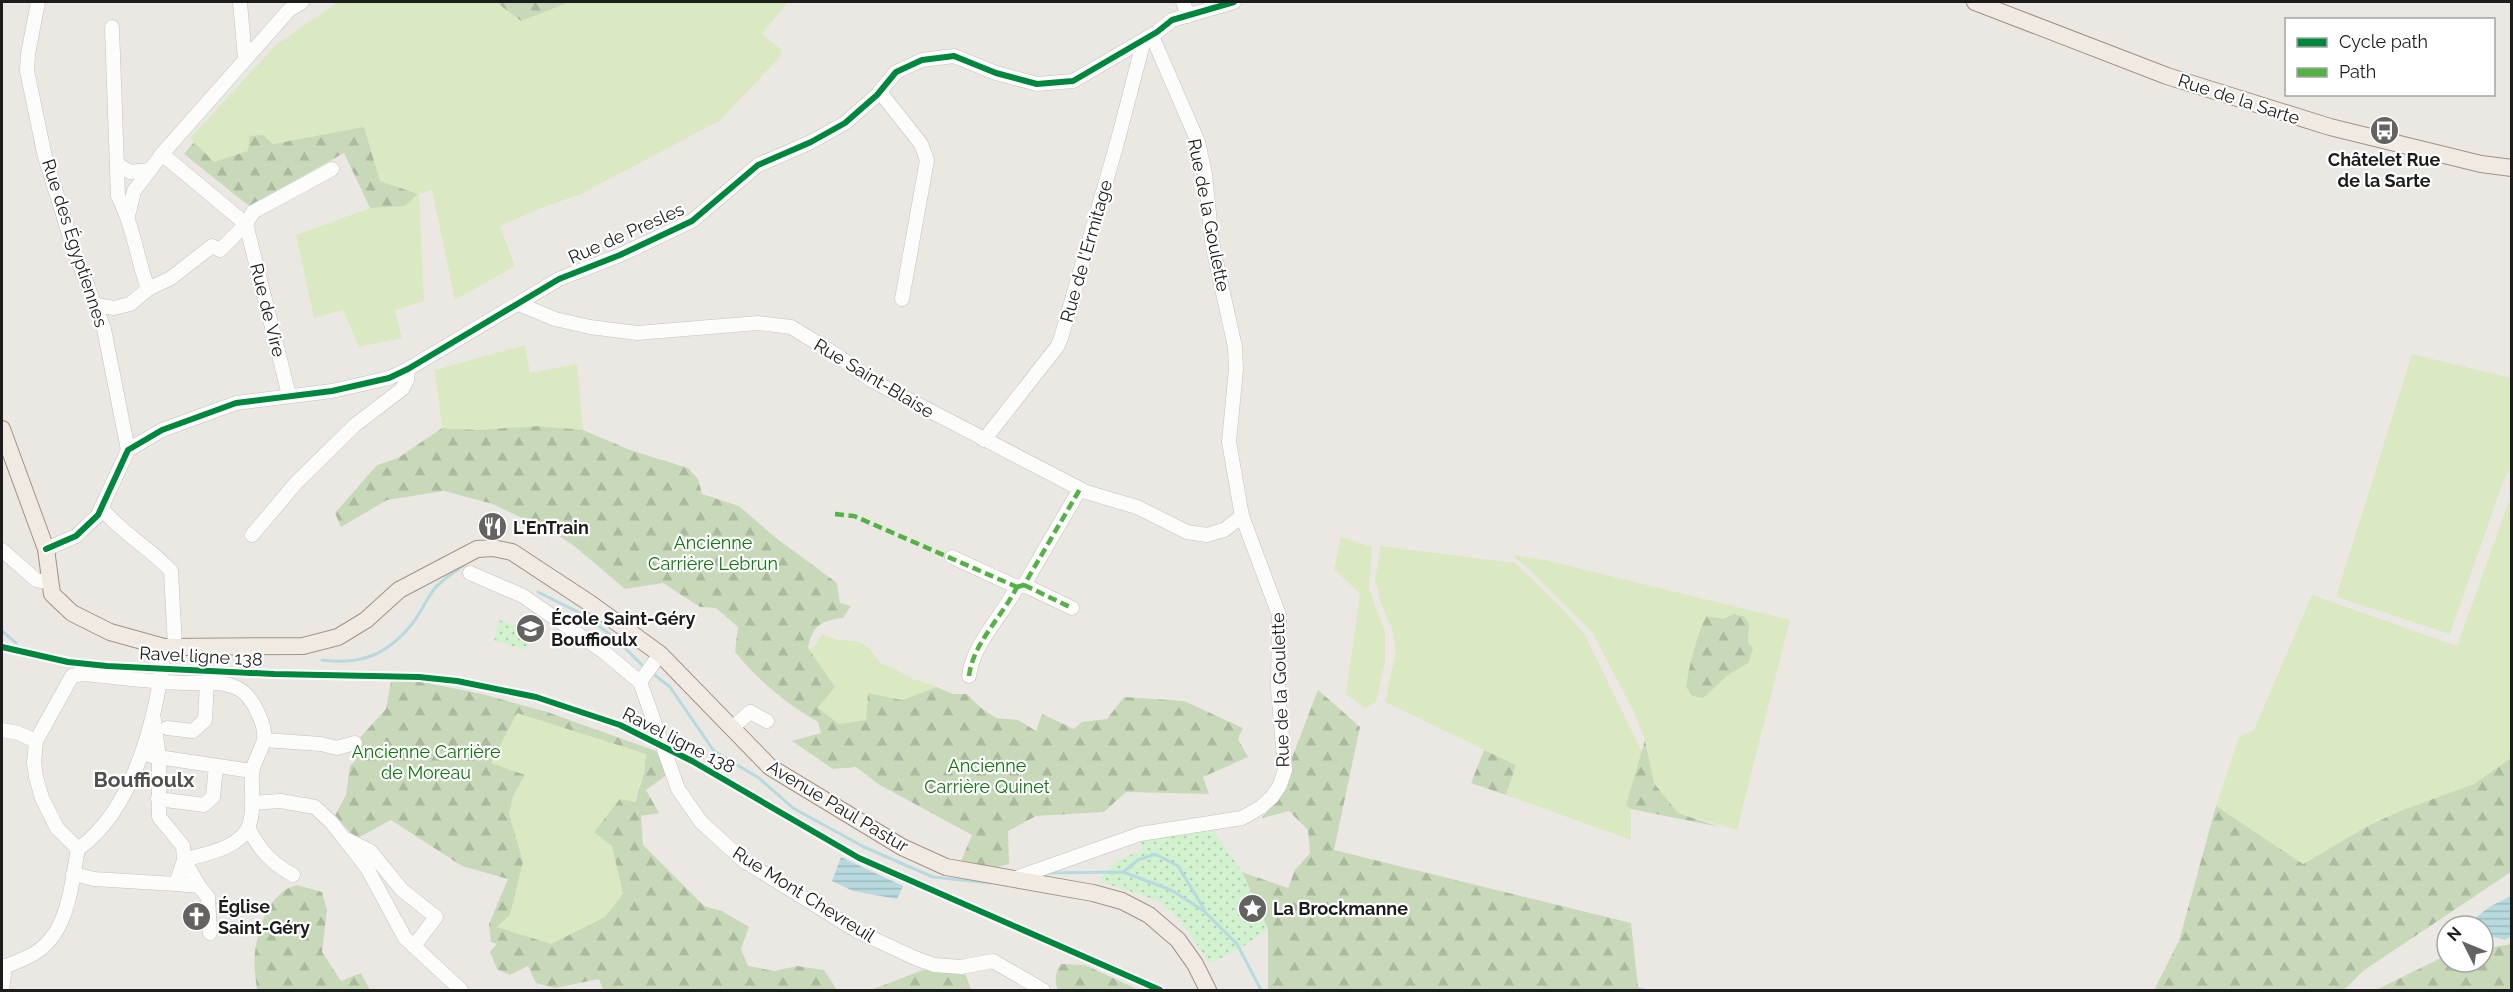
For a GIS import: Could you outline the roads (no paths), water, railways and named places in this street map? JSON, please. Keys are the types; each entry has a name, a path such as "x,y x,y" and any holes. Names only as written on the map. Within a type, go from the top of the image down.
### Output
{"main road":[{"name":"Rue de la Sarte","path":"1976,2 2167,76 2330,127 2481,164 2511,168"},
{"path":"2,429 46,549 50,583"},
{"name":"Avenue Paul Pastur","path":"50,583 52,594 72,613 110,632 170,647 303,645 338,637 366,620 399,590 477,549 493,548 512,552 528,561 648,670 732,728 770,767 902,847 946,867 1093,892 1122,901 1149,915 1178,940 1195,964 1208,990"}],"street":[{"name":"Rue des Égyptiennes","path":"38,2 27,54 27,70 45,158 74,250 104,329 128,450"},
{"path":"240,2 245,59"},
{"path":"128,216 134,191 162,154 289,10 302,2"},
{"path":"1183,2 1188,16"},
{"name":"Rue de Presles","path":"128,450 162,430 236,403 332,391 389,378 408,369 559,279 620,255 692,221 758,165 811,142 844,123 880,92 896,72 922,60 954,56 996,73 1037,84 1073,81 1148,38 1172,20 1234,2"},
{"path":"112,27 118,196 128,216 140,268 148,289"},
{"name":"Rue de l'Ermitage","path":"984,440 1057,347 1061,338 1148,38"},
{"name":"Rue de la Goulette","path":"1011,879 1140,834 1242,818 1261,807 1280,785 1285,770 1278,689 1279,615 1242,516 1229,442 1236,369 1235,347 1212,243 1205,174 1198,142 1148,38"},
{"path":"880,92 921,144 927,160 902,299"},
{"path":"162,154 246,224"},
{"path":"117,164 130,172 150,170"},
{"path":"96,305 114,308 130,304 148,289 171,278 212,246 220,250 246,224 253,212 332,169"},
{"name":"Rue de Vire","path":"246,224 290,395"},
{"name":"Rue Saint-Blaise","path":"519,304 555,319 590,327 637,333 758,323 791,327 871,380 1080,489 1137,507 1187,532 1207,535 1224,530 1242,516"},
{"path":"252,535 296,483 354,425 402,389 407,380 408,369"},
{"path":"46,549 76,536 102,510 128,450"},
{"path":"969,676 971,660 1007,607 1080,489"},
{"path":"2,990 3,967 37,954 54,937 65,915 78,849 95,837 108,822 140,755 154,719 170,647 171,571 157,556 114,524 102,510"},
{"path":"2,550 36,580 50,583"},
{"path":"952,558 1072,608"},
{"path":"470,573 492,580 523,596 604,652 648,670"},
{"name":"Rue Mont Chevreuil","path":"648,670 678,789 701,822 744,861 884,945 934,965 961,967 993,961 1043,990"},
{"path":"78,849 57,828 42,798 36,777 36,741 72,676 83,674 185,683 207,682 240,689 249,697 264,733 264,740 252,771 252,803 248,828 240,838 225,848 184,860"},
{"path":"167,728 193,730 205,720 207,682"},
{"path":"732,728 750,712 767,721"},
{"path":"154,719 159,758 159,817 183,846 184,860 176,884"},
{"path":"2,730 18,733 36,741"},
{"path":"264,740 321,744 337,748 355,743"},
{"path":"140,755 252,771"},
{"path":"158,799 204,805 213,797 216,766"},
{"path":"252,803 280,801 315,807 344,838 367,868 405,938 461,990"},
{"path":"248,828 255,842 275,866 293,875"},
{"path":"344,838 370,851 402,890 436,917 414,946"},
{"path":"184,860 208,897 210,933"},
{"path":"73,874 94,879 199,886"}],"water":[{"path":"841,857 903,886 897,899 853,891 832,881"},
{"path":"2511,896 2511,937 2505,940 2495,937 2495,914 2480,914"}],"waterway":[{"path":"322,660 349,661 372,656 383,650 403,635 435,588 464,565"},
{"path":"538,592 584,615 616,639 644,667"},
{"path":"2,631 16,643"},
{"path":"652,673 670,687 714,751 759,778 793,808 864,847 933,877 990,883"},
{"path":"1123,872 1138,860 1155,854 1178,866 1204,909"},
{"path":"1047,873 1123,872 1171,890 1204,911 1237,944 1261,990"}],"place":[{"name":"Châtelet Rue de la Sarte","path":"2384,130"},
{"name":"L'EnTrain","path":"492,527"},
{"name":"École Saint-Géry Bouffioulx","path":"530,628"},
{"name":"La Brockmanne","path":"1252,908"},
{"name":"Église Saint-Géry","path":"197,916"}],"district":[{"name":"Bouffioulx","path":"144,779"}],"park label":[{"name":"Ancienne Carrière Lebrun","path":"713,552"},
{"name":"Ancienne Carrière de Moreau","path":"426,762"},
{"name":"Ancienne Carrière Quinet","path":"987,775"}]}
